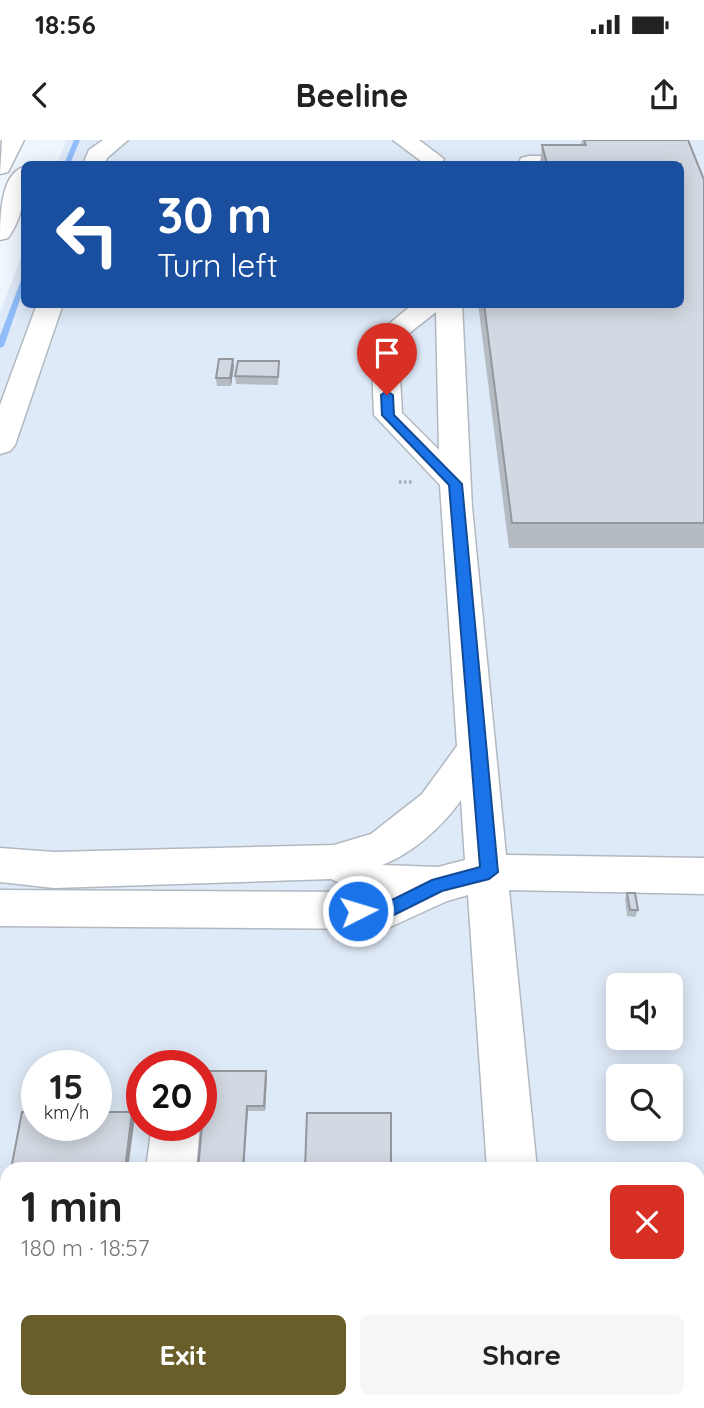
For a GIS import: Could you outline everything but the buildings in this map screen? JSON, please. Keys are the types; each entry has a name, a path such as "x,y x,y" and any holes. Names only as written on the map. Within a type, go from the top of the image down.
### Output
{"street":[{"path":"0,167 12,140"},
{"path":"98,153 117,140"},
{"path":"404,140 433,155"},
{"path":"524,140 528,161"},
{"path":"0,233 21,181"},
{"path":"0,445 49,308"},
{"path":"424,308 384,339 388,415 455,484"},
{"path":"449,308 455,484 512,1162"},
{"path":"0,865 54,870 334,862 384,848 436,805 478,746"},
{"path":"334,862 381,883 438,885"},
{"path":"0,908 386,911 438,885 489,872 704,876"},
{"path":"172,1162 174,1141"}],"shaded area":[{"path":"66,140 704,140 704,1162 0,1162 0,313 21,257 21,308 684,308 684,161 58,161"}],"waterway":[{"path":"68,161 77,140"},
{"path":"0,346 21,288"}],"route":[{"path":"358,911 386,911 438,885 489,872 455,484 388,415 387,395"}]}
